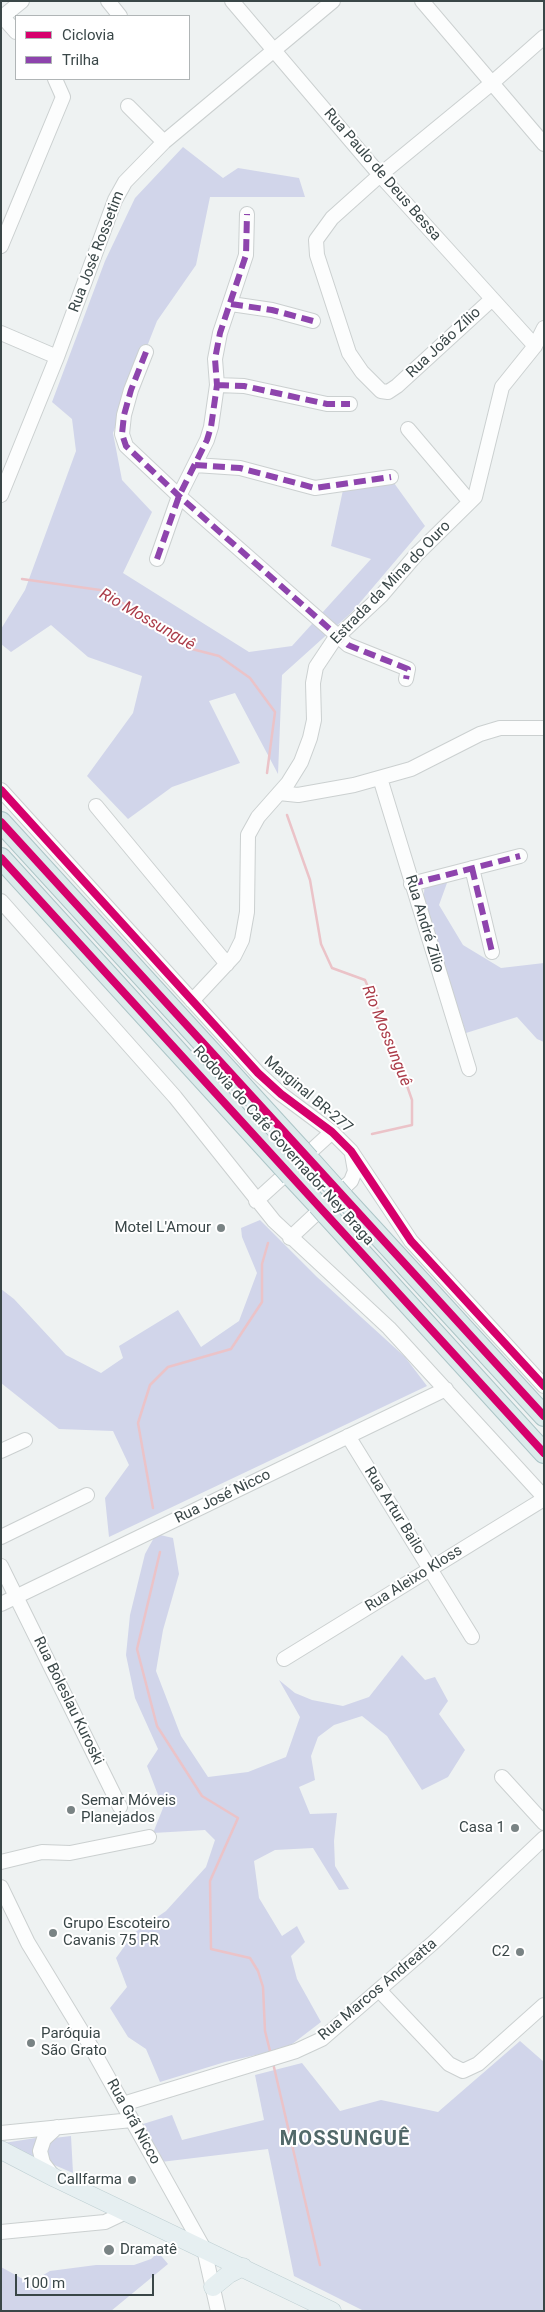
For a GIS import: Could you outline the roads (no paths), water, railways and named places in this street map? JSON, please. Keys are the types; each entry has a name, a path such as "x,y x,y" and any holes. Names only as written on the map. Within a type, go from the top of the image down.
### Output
{"highway":[{"name":"Rodovia do Café Governador Ney Braga","path":"1,822 544,1416"},
{"name":"Rodovia do Café Governador Ney Braga","path":"1,858 544,1452"}],"main road":[{"path":"1,2150 55,2178 332,2311"},
{"path":"213,2286 229,2274 243,2267"}],"street":[{"path":"15,31 2,17 22,1"},
{"path":"108,1 119,15"},
{"name":"Rua Paulo de Deus Bessa","path":"232,1 380,175 534,346"},
{"name":"Rua José Rossetim","path":"1,495 57,357 115,200 136,168 164,142 276,51 333,1"},
{"path":"422,1 544,144"},
{"path":"380,175 492,84 544,37"},
{"path":"1,246 62,97 55,80"},
{"path":"128,106 164,142"},
{"name":"Rua João Zílio","path":"380,175 325,226 316,240 317,254 350,353 362,372 381,391 388,392 397,386 491,300"},
{"path":"157,558 179,496 211,427 217,385 215,359 220,333 232,304 246,255 247,214"},
{"path":"232,304 272,310 313,321"},
{"name":"Estrada da Mina do Ouro","path":"192,1001 234,956 242,940 247,912 248,835 258,817 279,793 301,762 310,738 314,720 313,684 316,667 338,637 381,596 416,555 474,498 485,463 494,414 502,387 534,346 544,328"},
{"path":"1,333 57,357"},
{"path":"146,352 131,390 124,415 122,434 126,446 179,496 348,646 408,669 406,679"},
{"path":"217,385 244,386 327,404 350,404"},
{"path":"408,429 470,502"},
{"path":"195,465 240,468 315,488 391,477"},
{"path":"279,793 298,795 380,778 425,763 480,734 500,728 544,728"},
{"name":"Rua André Zilio","path":"380,778 469,1069"},
{"name":"Marginal BR-277","path":"1,790 272,1088 332,1132 351,1151 411,1241 544,1386"},
{"path":"96,806 227,964"},
{"path":"411,884 520,856"},
{"path":"472,868 492,952"},
{"path":"1,901 175,1097 256,1200 290,1238 389,1328 544,1498"},
{"path":"256,1200 332,1132"},
{"path":"290,1238 351,1181 355,1171 351,1151"},
{"name":"Rua José Nicco","path":"2,1602 446,1389"},
{"name":"Rua Artur Bailo","path":"348,1436 472,1636"},
{"path":"1,1451 25,1440"},
{"path":"1,1537 88,1495"},
{"name":"Rua Aleixo Kloss","path":"284,1659 544,1498"},
{"name":"Rua Boleslau Kuroski","path":"1,1566 120,1807"},
{"path":"502,1777 544,1823"},
{"path":"1,1862 42,1852 70,1853 149,1838"},
{"name":"Rua Marcos Andreatta","path":"123,2104 306,2048 322,2039 448,1930 544,1838"},
{"name":"Rua Grã Nicco","path":"1,1887 7,1916 123,2104 204,2249 218,2311"},
{"path":"379,1990 449,2064 463,2071 478,2064 544,2005"},
{"path":"1,2133 132,2120"},
{"path":"55,2178 44,2163 40,2151 44,2140 57,2128"},
{"path":"1,2232 105,2222 126,2212"}],"waterway":[{"name":"Rio Mossunguê","path":"22,579 100,590 152,620 192,649 219,656 250,678 275,712 267,773"},
{"name":"Rio Mossunguê","path":"287,815 310,880 321,944 332,968 365,980 390,1037 412,1100 412,1125 372,1134"},
{"name":"Rio Mossunguê","path":"153,1508 138,1423 150,1385 168,1367 231,1349 262,1302 262,1264 268,1243"},
{"name":"Rio Mossunguê","path":"160,1552 137,1649 157,1726 202,1796 238,1818 210,1881 211,1949 250,1958 258,1971 263,1987 265,2031 271,2055"},
{"name":"Rio Mossunguê","path":"273,2063 320,2265"}],"place":[{"name":"Motel L'Amour","path":"221,1228"},
{"name":"Semar Móveis Planejados","path":"71,1810"},
{"name":"Casa 1","path":"515,1828"},
{"name":"Grupo Escoteiro Cavanis 75 PR","path":"53,1933"},
{"name":"C2","path":"520,1952"},
{"name":"Paróquia São Grato","path":"31,2043"},
{"name":"Callfarma","path":"132,2180"},
{"name":"Dramatê","path":"109,2250"}],"district":[{"name":"MOSSUNGUÊ","path":"345,2140"}]}
